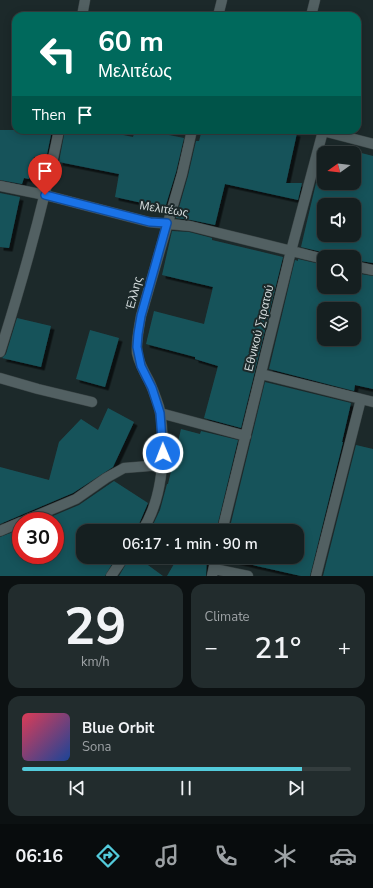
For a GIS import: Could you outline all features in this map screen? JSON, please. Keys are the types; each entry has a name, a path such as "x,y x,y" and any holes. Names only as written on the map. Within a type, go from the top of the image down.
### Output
{"street":[{"path":"83,12 85,0"},
{"path":"219,12 222,0"},
{"path":"312,12 315,0"},
{"path":"0,352 45,195 58,134"},
{"name":"Έλλης","path":"146,524 154,507 160,486 163,433 160,413 152,388 142,370 137,341 141,316 182,174 191,134"},
{"name":"Εθνικού Στρατού","path":"224,524 291,251 322,134"},
{"name":"Εθνικού Στρατού","path":"335,134 373,144"},
{"name":"Μελιτέως","path":"0,186 45,195 150,222 190,226 317,257"},
{"path":"361,267 373,270"},
{"path":"261,374 373,402"},
{"path":"0,378 92,402"},
{"path":"316,576 361,399"},
{"path":"160,413 246,436"},
{"path":"45,512 76,499 106,478 124,468 162,465"},
{"path":"0,531 12,526"},
{"path":"111,576 119,564"},
{"path":"213,572 248,576"}],"building":[{"path":"0,130 12,130 12,134 51,134 46,159 34,157 29,179 24,178 22,184 0,180"},
{"path":"64,134 118,134 133,137 134,134 164,134 184,138 165,208 115,197 119,174 59,162"},
{"path":"201,134 297,134 286,183 302,183 298,200 225,184 215,225 176,218 196,141 199,141"},
{"path":"361,153 373,156 373,263 361,261 361,250 317,251 301,247 316,183 317,190 361,190"},
{"path":"0,193 20,197 9,248 0,247"},
{"path":"172,231 189,232 212,238 212,240 283,257 241,428 204,418 218,366 195,359 195,357 146,344 154,311 204,324 213,287 162,275"},
{"path":"298,259 317,263 317,294 361,294 361,274 373,276 373,389 355,385 354,391 269,369 295,260 298,261"},
{"path":"17,318 51,326 41,367 2,358 6,354"},
{"path":"90,330 119,338 105,387 76,379"},
{"path":"265,382 351,403 343,442 310,576 301,576 248,564 304,564 304,524 231,524"},
{"path":"108,408 134,422 113,467 73,493 28,512 12,512 12,519 0,524 0,467 49,480 59,442 81,419 98,430"},
{"path":"181,429 200,434 201,431 238,440 218,524 153,524 160,510 168,484"},
{"path":"356,445 373,449 373,576 323,576"},
{"path":"114,481 148,503 139,524 76,524 76,564 112,564 105,576 0,576 0,537 12,532 12,564 64,564 64,512 62,512 79,505"},
{"path":"126,564 147,564 163,576 119,576"},
{"path":"174,564 207,564 206,576 167,576"}],"route":[{"path":"45,195 150,222 167,223 141,316 137,347 137,353 142,370 152,388 159,408 163,433 163,453"}]}
